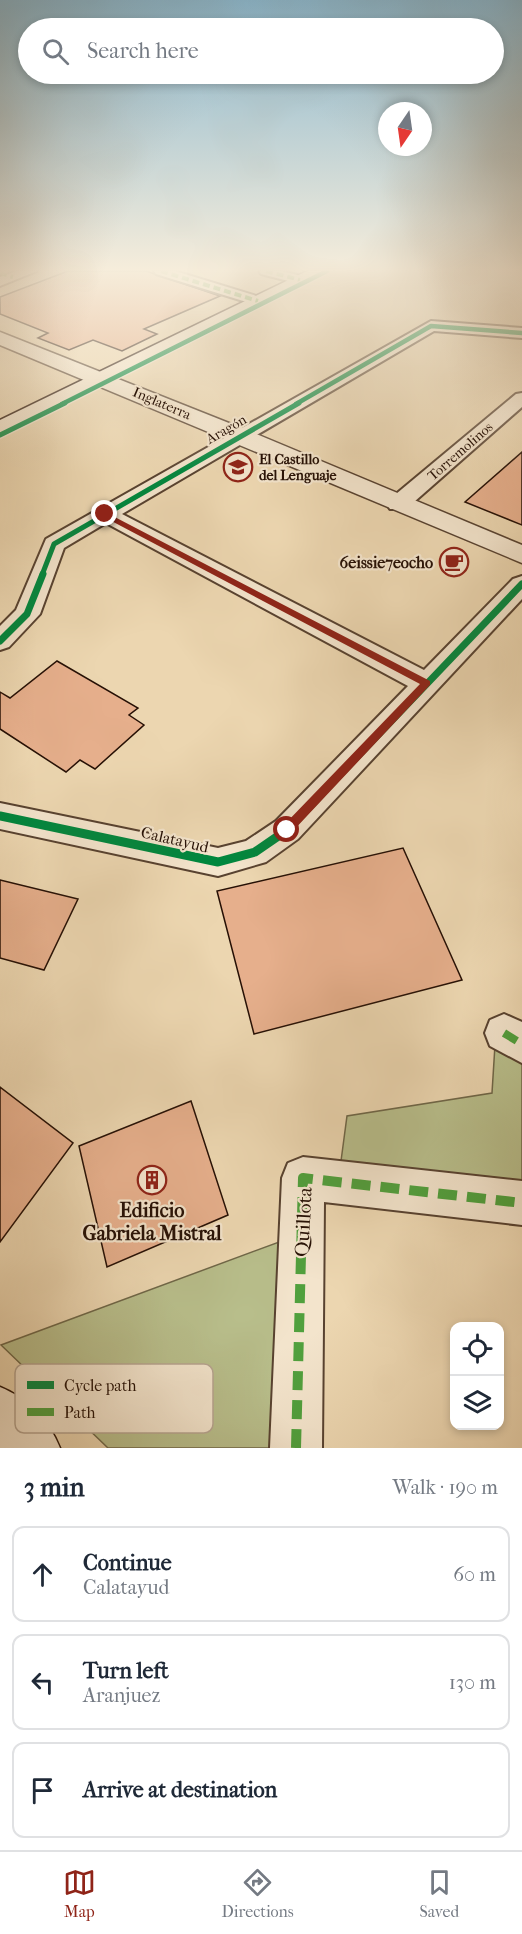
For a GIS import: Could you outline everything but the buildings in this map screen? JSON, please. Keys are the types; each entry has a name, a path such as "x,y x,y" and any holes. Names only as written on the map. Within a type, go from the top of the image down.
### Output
{"street":[{"name":"Inglaterra","path":"1,339 103,378 522,555"},
{"path":"0,429 183,339"},
{"name":"Aragón","path":"0,641 27,614 54,544 409,339"},
{"name":"Torremolinos","path":"398,504 522,398"},
{"path":"105,514 426,683"},
{"name":"Calatayud","path":"0,816 218,862 255,852 287,830 522,584"},
{"name":"Quillota","path":"296,1448 303,1178 522,1203"},
{"path":"0,1416 15,1432"},
{"path":"16,1433 30,1448"}],"green space":[{"path":"495,1045 522,1064 522,1185 341,1161 347,1116 492,1093"},
{"path":"279,1242 270,1448 108,1448 92,1433 213,1433 213,1364 21,1364 1,1345"}],"marked path":[{"path":"504,1033 522,1044"},
{"path":"296,1448 303,1178 522,1203"}],"cycle path":[{"path":"0,435 192,339"},
{"path":"0,641 27,614 54,544 409,339"},
{"path":"0,816 218,862 255,852 287,830 522,584"}],"place":[{"name":"El Castillo del Lenguaje","path":"238,467"},
{"name":"6eissie7eocho","path":"454,562"},
{"name":"Edificio Gabriela Mistral","path":"152,1180"}],"route":[{"path":"105,514 426,683 287,830"}]}
